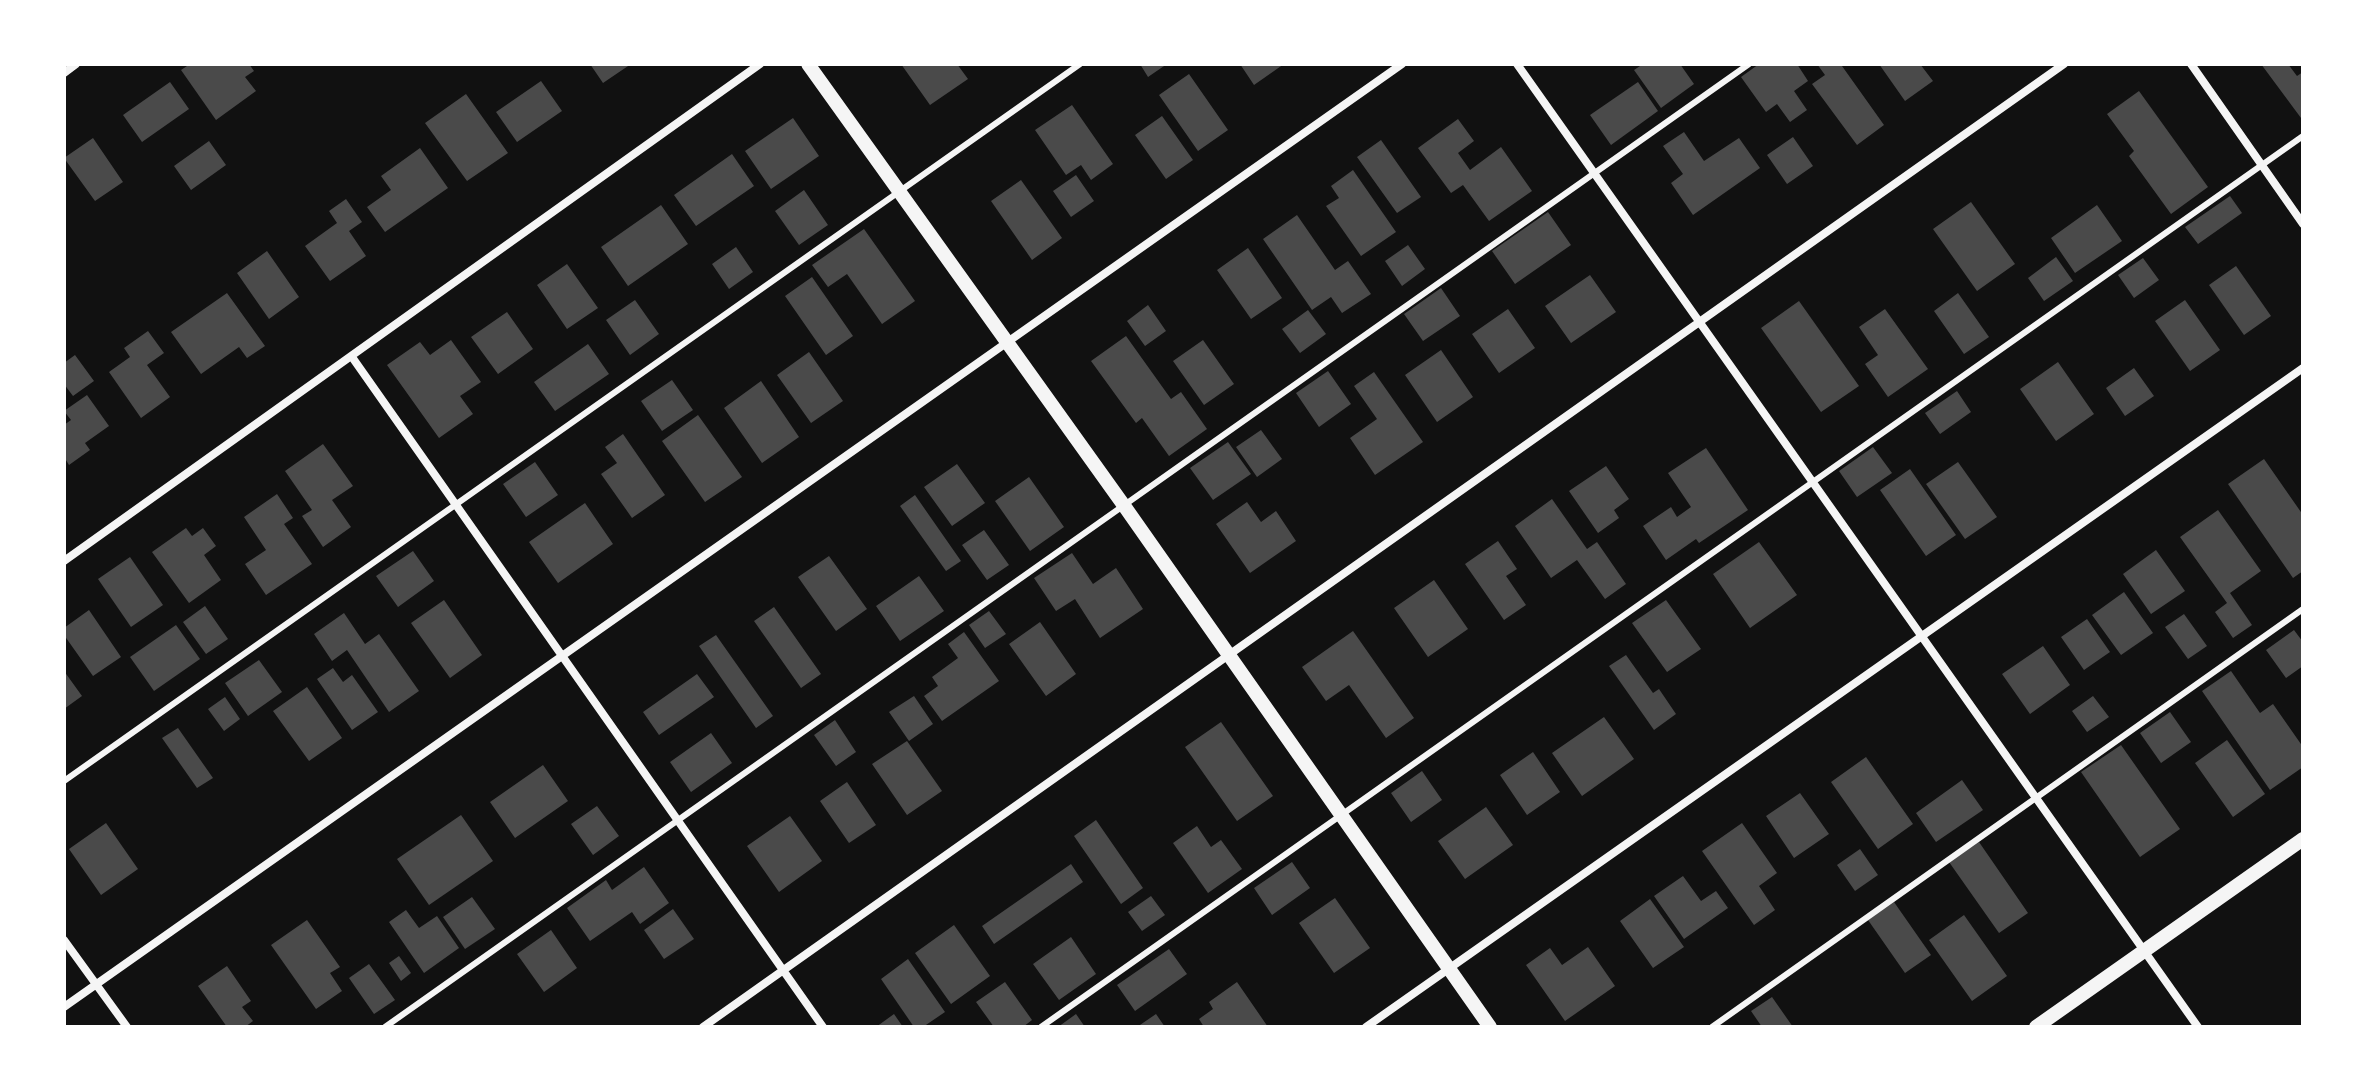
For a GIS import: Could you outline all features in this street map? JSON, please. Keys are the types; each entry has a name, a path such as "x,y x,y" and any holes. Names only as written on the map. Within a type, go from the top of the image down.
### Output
{"street":[{"path":"64,73 76,64"},
{"path":"64,561 760,64"},
{"path":"808,64 1125,507 1490,1027"},
{"path":"64,1007 1402,64"},
{"path":"1517,64 2198,1027"},
{"path":"703,1027 1701,324 2064,64"},
{"path":"2191,64 2303,224"},
{"path":"352,357 823,1027"},
{"path":"1366,1027 2303,368"},
{"path":"2036,1027 2303,839"},
{"path":"64,940 127,1027"}],"lane":[{"path":"64,781 1080,64"},
{"path":"385,1027 1749,64"},
{"path":"1041,1027 2303,136"},
{"path":"1712,1027 2303,609"}],"building":[{"path":"190,64 249,64 254,71 245,77 256,91 216,120 181,70"},
{"path":"590,64 631,64 603,83"},
{"path":"901,64 957,64 968,79 930,105"},
{"path":"1140,64 1167,64 1148,77"},
{"path":"1240,64 1284,64 1254,85"},
{"path":"1643,64 1680,64 1694,84 1661,108 1634,70"},
{"path":"1759,64 1797,64 1808,81 1794,91 1807,110 1790,122 1777,104 1766,112 1741,77"},
{"path":"1817,64 1844,64 1842,66 1884,125 1857,145 1812,84 1825,75"},
{"path":"1879,64 1920,64 1933,81 1905,101"},
{"path":"2261,64 2288,64 2297,76 2303,72 2303,117 2301,118"},
{"path":"1189,74 1228,130 1198,151 1159,95"},
{"path":"541,81 562,111 517,142 496,112"},
{"path":"170,82 189,109 142,142 123,115"},
{"path":"1638,82 1658,111 1611,145 1590,115"},
{"path":"2139,91 2208,187 2171,214 2129,156 2134,151 2107,114"},
{"path":"466,94 508,153 467,181 425,123"},
{"path":"1072,105 1113,164 1091,180 1081,165 1066,175 1035,130"},
{"path":"1162,116 1193,160 1166,179 1135,135"},
{"path":"793,118 819,156 771,189 745,151"},
{"path":"1458,119 1474,141 1458,153 1470,170 1501,147 1532,191 1489,221 1463,185 1451,193 1418,148"},
{"path":"1684,132 1704,161 1739,138 1760,168 1693,215 1671,183 1683,174 1663,146"},
{"path":"1793,137 1813,166 1787,184 1767,155"},
{"path":"93,138 123,182 95,201 64,158"},
{"path":"1381,140 1421,197 1397,213 1357,157"},
{"path":"209,141 226,165 191,190 174,166"},
{"path":"420,148 448,188 385,232 367,207 391,190 381,176"},
{"path":"732,154 754,186 696,226 674,195"},
{"path":"1353,170 1396,232 1361,256 1326,206 1339,198 1331,186"},
{"path":"1076,175 1094,201 1071,217 1053,191"},
{"path":"1021,180 1062,238 1032,260 991,201"},
{"path":"804,190 828,225 799,245 775,211"},
{"path":"2230,196 2242,213 2198,244 2185,227"},
{"path":"346,199 362,222 349,231 366,256 330,281 305,246 337,223 329,211"},
{"path":"1971,202 2015,264 1977,291 1933,229"},
{"path":"661,205 688,244 628,286 601,247"},
{"path":"2097,205 2122,241 2075,273 2051,238"},
{"path":"1548,212 1571,245 1515,284 1492,251"},
{"path":"1297,215 1335,270 1348,261 1371,294 1342,313 1331,297 1312,310 1263,239"},
{"path":"864,229 915,301 882,324 847,274 828,287 812,265"},
{"path":"1408,245 1425,269 1402,286 1385,261"},
{"path":"736,247 753,272 729,289 712,264"},
{"path":"1248,248 1282,298 1251,319 1217,270"},
{"path":"267,251 299,297 269,319 237,273"},
{"path":"2056,257 2073,281 2044,301 2028,278"},
{"path":"2143,258 2159,280 2134,298 2118,275"},
{"path":"567,264 598,308 567,329 537,285"},
{"path":"2236,266 2271,316 2244,335 2209,285"},
{"path":"1590,275 1616,312 1571,343 1545,306"},
{"path":"812,277 853,336 826,355 785,296"},
{"path":"1441,288 1460,316 1423,341 1404,314"},
{"path":"227,293 265,346 247,358 239,347 201,374 171,332"},
{"path":"1958,293 1989,337 1964,354 1934,311"},
{"path":"635,300 659,334 630,355 606,320"},
{"path":"2185,300 2220,350 2190,371 2155,321"},
{"path":"1799,301 1859,386 1821,412 1761,328"},
{"path":"1148,305 1166,331 1145,346 1127,321"},
{"path":"1508,309 1535,348 1499,373 1472,334"},
{"path":"1885,309 1928,369 1888,397 1865,364 1878,355 1859,327"},
{"path":"1308,310 1326,334 1300,353 1282,329"},
{"path":"507,312 533,349 498,374 471,337"},
{"path":"148,331 164,353 147,365 170,397 141,418 109,372 130,357 124,348"},
{"path":"1126,336 1171,399 1181,392 1207,429 1169,456 1142,418 1136,423 1091,361"},
{"path":"451,340 481,382 460,396 473,414 439,438 387,365 420,342 430,355"},
{"path":"1203,340 1234,384 1204,405 1173,361"},
{"path":"588,344 609,374 555,411 534,382"},
{"path":"1441,350 1473,397 1437,422 1405,375"},
{"path":"809,352 843,401 811,423 777,375"},
{"path":"75,355 94,381 73,396 64,384 64,363"},
{"path":"2058,362 2094,414 2056,441 2020,389"},
{"path":"2134,368 2154,396 2125,416 2106,388"},
{"path":"1328,371 1351,404 1319,427 1296,393"},
{"path":"1374,372 1423,442 1375,475 1350,438 1377,419 1354,386"},
{"path":"672,380 693,410 662,431 641,401"},
{"path":"761,381 799,437 762,463 724,408"},
{"path":"1957,391 1971,412 1940,434 1925,413"},
{"path":"87,395 109,426 85,443 90,450 69,465 64,457 64,425 71,420 64,411"},
{"path":"698,415 742,477 705,502 662,441"},
{"path":"1261,430 1282,459 1257,477 1236,447"},
{"path":"623,434 665,495 632,518 601,474 617,463 605,447"},
{"path":"1228,442 1251,474 1213,500 1190,468"},
{"path":"323,444 353,486 332,500 351,527 323,547 302,516 312,510 285,471"},
{"path":"1873,447 1892,473 1857,497 1839,471"},
{"path":"1706,448 1748,510 1699,543 1696,539 1666,560 1643,526 1671,507 1677,517 1691,507 1668,473"},
{"path":"2264,459 2303,515 2303,571 2293,578 2228,484"},
{"path":"535,462 558,495 526,517 503,484"},
{"path":"1958,462 1997,517 1965,539 1926,484"},
{"path":"957,464 985,503 952,526 924,487"},
{"path":"1606,466 1629,499 1614,510 1619,518 1598,533 1569,491"},
{"path":"1910,469 1956,535 1926,556 1880,490"},
{"path":"1029,477 1064,527 1030,551 995,501"},
{"path":"277,494 293,518 284,524 312,564 266,595 245,564 266,550 244,517"},
{"path":"915,495 961,561 946,571 900,506"},
{"path":"1552,499 1587,549 1597,542 1626,584 1605,599 1577,560 1551,578 1515,526"},
{"path":"1247,502 1261,522 1276,511 1296,541 1250,573 1216,524"},
{"path":"585,503 613,544 558,583 529,542"},
{"path":"2218,510 2261,571 2230,593 2252,625 2233,638 2215,612 2227,603 2180,537"},
{"path":"186,528 192,536 203,528 216,546 204,555 221,580 189,603 152,552"},
{"path":"984,530 1009,565 987,580 962,545"},
{"path":"1498,541 1517,569 1506,576 1526,605 1504,620 1465,564"},
{"path":"1759,542 1797,595 1750,628 1713,574"},
{"path":"2156,550 2185,591 2151,614 2123,574"},
{"path":"413,551 434,581 398,607 376,576"},
{"path":"1072,553 1093,584 1116,568 1143,609 1100,638 1075,599 1056,611 1034,578"},
{"path":"829,556 867,609 836,631 798,577"},
{"path":"130,557 163,605 131,627 98,579"},
{"path":"919,576 944,611 900,641 876,606"},
{"path":"1434,580 1468,629 1428,657 1394,608"},
{"path":"2124,592 2153,633 2121,655 2092,615"},
{"path":"444,600 482,655 450,678 411,623"},
{"path":"1666,600 1701,649 1667,672 1632,623"},
{"path":"205,606 228,639 206,654 183,622"},
{"path":"774,607 821,674 801,688 754,621"},
{"path":"89,610 121,657 93,676 64,635 64,628"},
{"path":"989,611 1006,634 985,648 969,625"},
{"path":"344,613 365,644 379,634 419,691 389,712 347,650 332,661 314,634"},
{"path":"2184,614 2207,646 2188,659 2165,627"},
{"path":"2087,619 2110,652 2084,670 2061,637"},
{"path":"1040,622 1076,674 1046,696 1009,644"},
{"path":"176,625 200,659 154,691 130,657"},
{"path":"2294,630 2303,642 2303,666 2286,678 2266,650"},
{"path":"1353,631 1414,718 1386,738 1349,685 1326,701 1302,667"},
{"path":"964,632 999,681 942,721 924,696 938,686 932,677 958,658 948,644"},
{"path":"716,635 773,716 756,728 699,646"},
{"path":"2043,646 2070,685 2030,714 2002,674"},
{"path":"1626,655 1653,693 1659,689 1676,714 1654,730 1609,666"},
{"path":"259,660 282,692 248,716 225,683"},
{"path":"333,668 343,682 352,675 378,712 352,730 317,679"},
{"path":"64,671 82,696 64,709"},
{"path":"2231,671 2260,713 2273,704 2303,747 2303,767 2270,790 2202,691"},
{"path":"697,674 714,697 659,735 643,712"},
{"path":"307,687 342,738 309,761 273,711"},
{"path":"914,696 933,724 909,741 889,712"},
{"path":"2093,696 2109,717 2087,732 2072,711"},
{"path":"225,697 240,719 224,731 208,709"},
{"path":"2170,712 2191,742 2161,763 2140,733"},
{"path":"1604,717 1634,759 1582,796 1552,753"},
{"path":"835,720 856,752 836,766 814,735"},
{"path":"1221,722 1273,796 1237,821 1185,747"},
{"path":"178,728 213,778 197,788 162,738"},
{"path":"711,733 732,763 691,792 670,762"},
{"path":"2227,740 2265,794 2233,817 2195,763"},
{"path":"907,741 942,791 907,815 872,764"},
{"path":"2121,745 2180,829 2140,857 2081,772"},
{"path":"1533,752 1560,792 1527,815 1500,775"},
{"path":"1866,757 1913,824 1878,849 1831,782"},
{"path":"543,765 568,801 515,838 490,802"},
{"path":"1422,771 1442,800 1411,822 1391,793"},
{"path":"1962,780 1983,810 1936,842 1916,813"},
{"path":"847,782 876,825 849,843 820,801"},
{"path":"1800,793 1829,834 1794,858 1766,816"},
{"path":"597,806 619,836 593,855 571,824"},
{"path":"1486,807 1513,845 1465,879 1438,841"},
{"path":"461,815 493,861 429,905 397,859"},
{"path":"790,816 822,861 779,892 747,846"},
{"path":"1096,820 1143,888 1121,904 1074,836"},
{"path":"106,823 138,869 101,895 69,849"},
{"path":"1742,823 1777,873 1759,886 1775,910 1754,925 1702,851"},
{"path":"1197,826 1211,847 1221,840 1242,869 1208,893 1173,843"},
{"path":"1979,842 2028,913 1999,933 1949,862"},
{"path":"1860,849 1878,875 1855,891 1837,865"},
{"path":"1292,862 1310,888 1272,915 1254,888"},
{"path":"1071,864 1083,882 994,944 982,926"},
{"path":"644,867 669,903 640,924 632,912 590,941 567,908 606,880 612,890"},
{"path":"1683,876 1701,901 1716,891 1728,908 1684,939 1654,896"},
{"path":"1151,896 1165,915 1142,931 1128,912"},
{"path":"472,897 495,929 465,949 443,917"},
{"path":"1335,898 1370,948 1334,973 1299,923"},
{"path":"1650,899 1684,947 1653,968 1620,921"},
{"path":"1894,902 1931,955 1905,973 1868,920"},
{"path":"673,909 694,939 664,959 644,930"},
{"path":"406,910 419,928 437,916 459,948 424,973 389,922"},
{"path":"1964,915 2007,976 1972,1001 1929,940"},
{"path":"307,920 340,967 330,973 342,991 316,1009 271,945"},
{"path":"954,925 990,976 951,1004 915,953"},
{"path":"551,930 577,968 544,992 517,954"},
{"path":"1071,937 1096,974 1059,1000 1033,964"},
{"path":"1588,947 1615,986 1565,1021 1526,965 1550,948 1562,965"},
{"path":"1169,949 1187,974 1135,1011 1117,985"},
{"path":"399,956 411,973 401,981 389,963"},
{"path":"908,959 945,1012 923,1027 914,1027 881,979"},
{"path":"369,964 395,1000 374,1014 349,978"},
{"path":"227,966 251,1001 242,1007 253,1021 245,1027 227,1027 198,986"},
{"path":"1005,982 1032,1020 1023,1027 994,1027 976,1002"},
{"path":"1237,982 1268,1027 1204,1027 1199,1019 1213,1009 1209,1002"},
{"path":"1772,997 1793,1027 1762,1027 1751,1011"},
{"path":"894,1014 903,1027 876,1027"},
{"path":"1076,1014 1085,1027 1058,1027"},
{"path":"1156,1014 1165,1027 1137,1027"}]}
